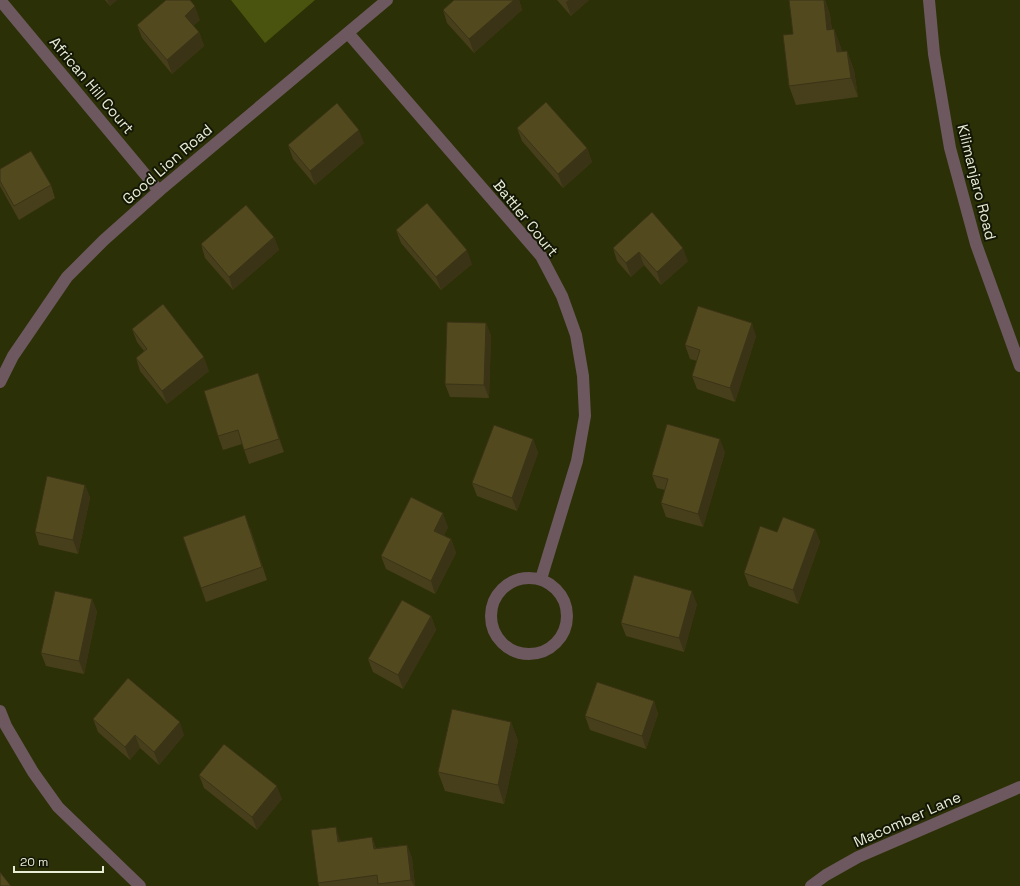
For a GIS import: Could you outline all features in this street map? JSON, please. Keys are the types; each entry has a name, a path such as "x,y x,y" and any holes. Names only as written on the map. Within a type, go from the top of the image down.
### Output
{"street":[{"name":"African Hill Court","path":"0,0 159,190"},
{"name":"Good Lion Road","path":"0,382 13,356 67,277 159,190 387,0"},
{"name":"Kilimanjaro Road","path":"929,0 934,54 950,148 976,244 1020,366"},
{"name":"Battler Court","path":"348,33 541,256 562,296 576,335 583,376 585,416 577,462 541,579"},
{"path":"525,578 541,579 549,583 560,593 566,605 568,621 562,637 551,648 540,653 528,655 515,652 504,645 496,636 491,619 491,612 495,599 502,589 514,581 525,578"},
{"path":"0,711 6,726 33,772 58,807 140,886"},
{"name":"Macomber Lane","path":"811,886 826,875 858,857 1020,787"}],"green space":[{"path":"231,0 315,0 265,43"}],"building":[{"path":"166,0 190,0 195,6 185,16 199,32 167,60 137,25"},
{"path":"454,0 514,0 469,39 443,10"},
{"path":"789,0 824,0 827,30 834,29 837,52 847,51 851,78 789,86 783,35 793,34"},
{"path":"546,102 587,148 558,174 517,128"},
{"path":"337,103 359,130 310,171 288,145"},
{"path":"31,151 51,185 14,206 0,181 0,169"},
{"path":"427,203 467,250 436,277 396,230"},
{"path":"246,205 274,237 229,277 201,244"},
{"path":"652,212 683,248 657,272 639,252 626,263 613,248"},
{"path":"163,304 204,357 162,391 136,358 147,349 132,329"},
{"path":"698,306 752,323 730,388 692,376 700,350 685,345"},
{"path":"447,322 486,323 484,385 445,384"},
{"path":"258,373 279,439 244,450 238,430 218,436 204,391"},
{"path":"667,424 720,439 698,514 661,503 668,479 652,475"},
{"path":"494,425 533,439 512,498 472,483"},
{"path":"47,476 85,485 73,540 35,532"},
{"path":"411,497 443,513 434,531 451,539 431,581 381,556"},
{"path":"245,515 262,567 201,588 183,537"},
{"path":"783,517 815,529 793,590 744,573 760,526 777,532"},
{"path":"634,575 692,591 679,638 621,623"},
{"path":"55,591 92,599 79,661 41,653"},
{"path":"402,600 431,616 398,675 368,659"},
{"path":"128,678 180,722 154,752 135,735 125,747 93,719"},
{"path":"597,682 654,701 642,736 585,716"},
{"path":"452,709 511,722 498,785 438,772"},
{"path":"224,744 277,786 252,817 199,775"},
{"path":"336,827 338,842 372,837 374,849 407,845 411,880 378,884 377,875 318,883 311,830"},
{"path":"0,872 11,886 0,886"}]}
